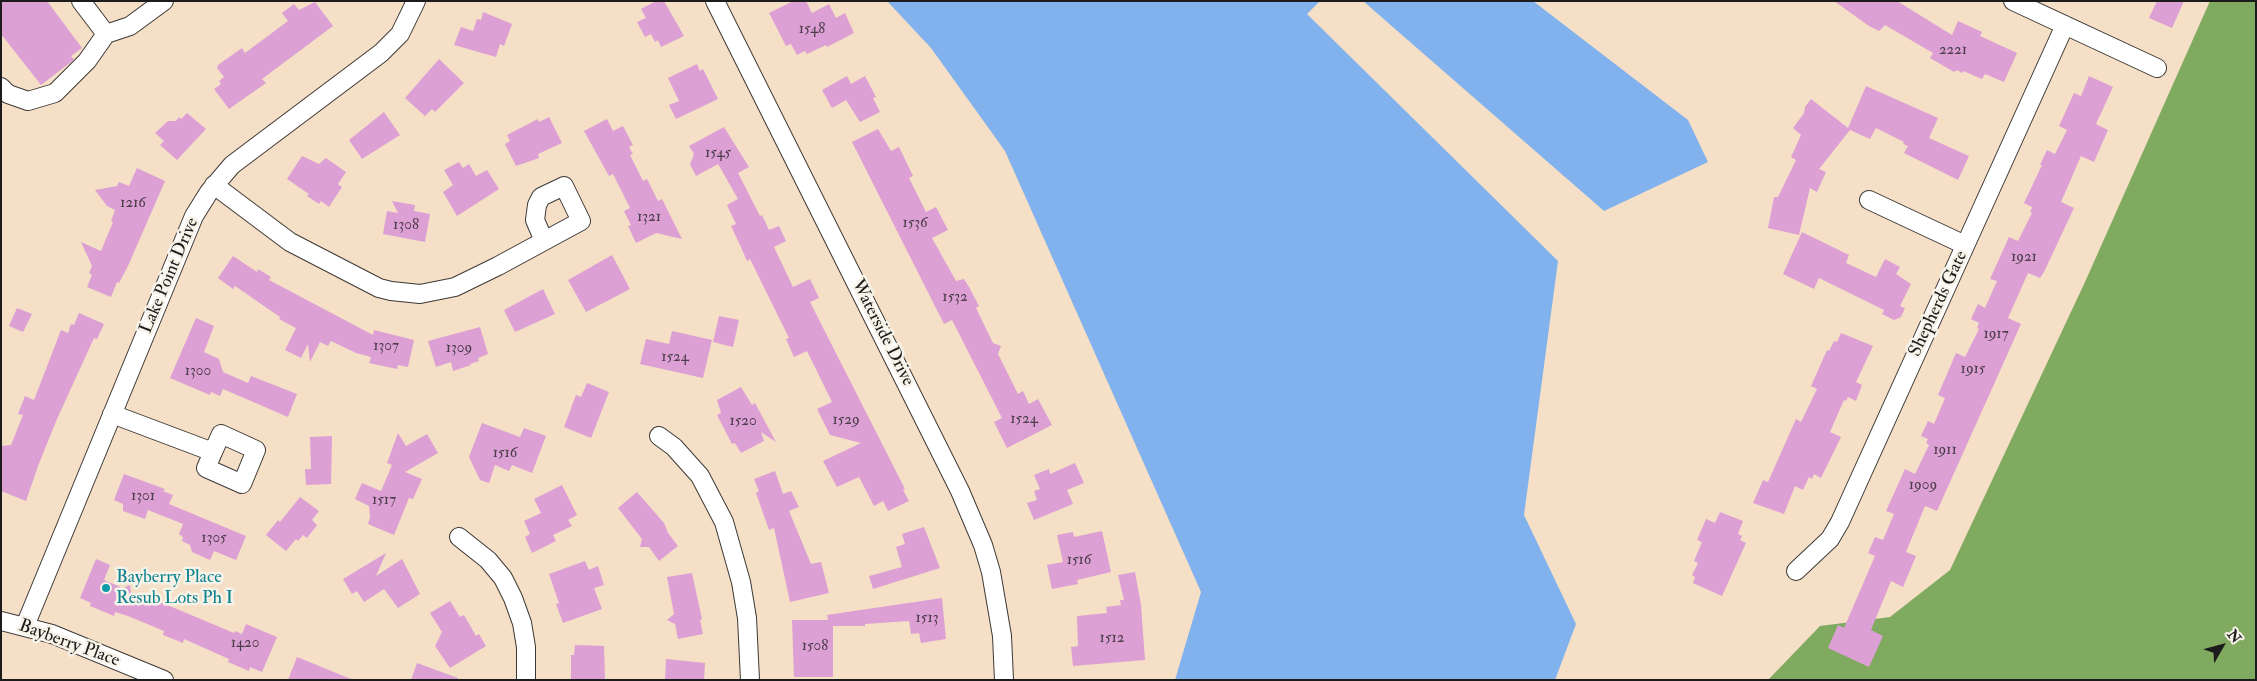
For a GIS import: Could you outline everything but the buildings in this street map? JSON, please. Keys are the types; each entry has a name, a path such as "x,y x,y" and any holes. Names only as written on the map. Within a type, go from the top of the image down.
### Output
{"street":[{"path":"81,1 106,34"},
{"path":"1,87 8,94 28,101 55,93 86,61 106,34 130,26 164,1"},
{"name":"Lake Point Drive","path":"25,626 194,216 214,185 232,165 381,52 400,34 416,1"},
{"name":"Waterside Drive","path":"715,1 960,491 983,545 991,572 1002,636 1004,680"},
{"path":"2013,1 2157,68"},
{"name":"Shepherds Gate","path":"1796,571 1830,539 1840,522 2065,25"},
{"path":"214,185 290,242 379,288 391,292 420,294 455,287 544,241"},
{"path":"1869,200 1966,245"},
{"path":"112,414 213,452"},
{"path":"659,436 674,447 700,476 724,522 741,582 748,618 750,680"},
{"path":"459,537 488,560 503,578 513,598 522,623 526,647 526,680"},
{"name":"Bayberry Place","path":"1,621 25,626 101,652 164,680"}],"green space":[{"path":"2210,1 2256,1 2256,680 1768,680 1820,626 1890,617 1950,570 2085,282"}],"water":[{"path":"887,1 1320,1 1307,14 1558,261 1524,515 1576,624 1555,680 1175,680 1201,592 1005,151 931,48"},
{"path":"1363,1 1533,1 1688,120 1708,162 1604,211"}],"place":[{"name":"Bayberry Place Resub Lots Ph I","path":"106,588"}]}
